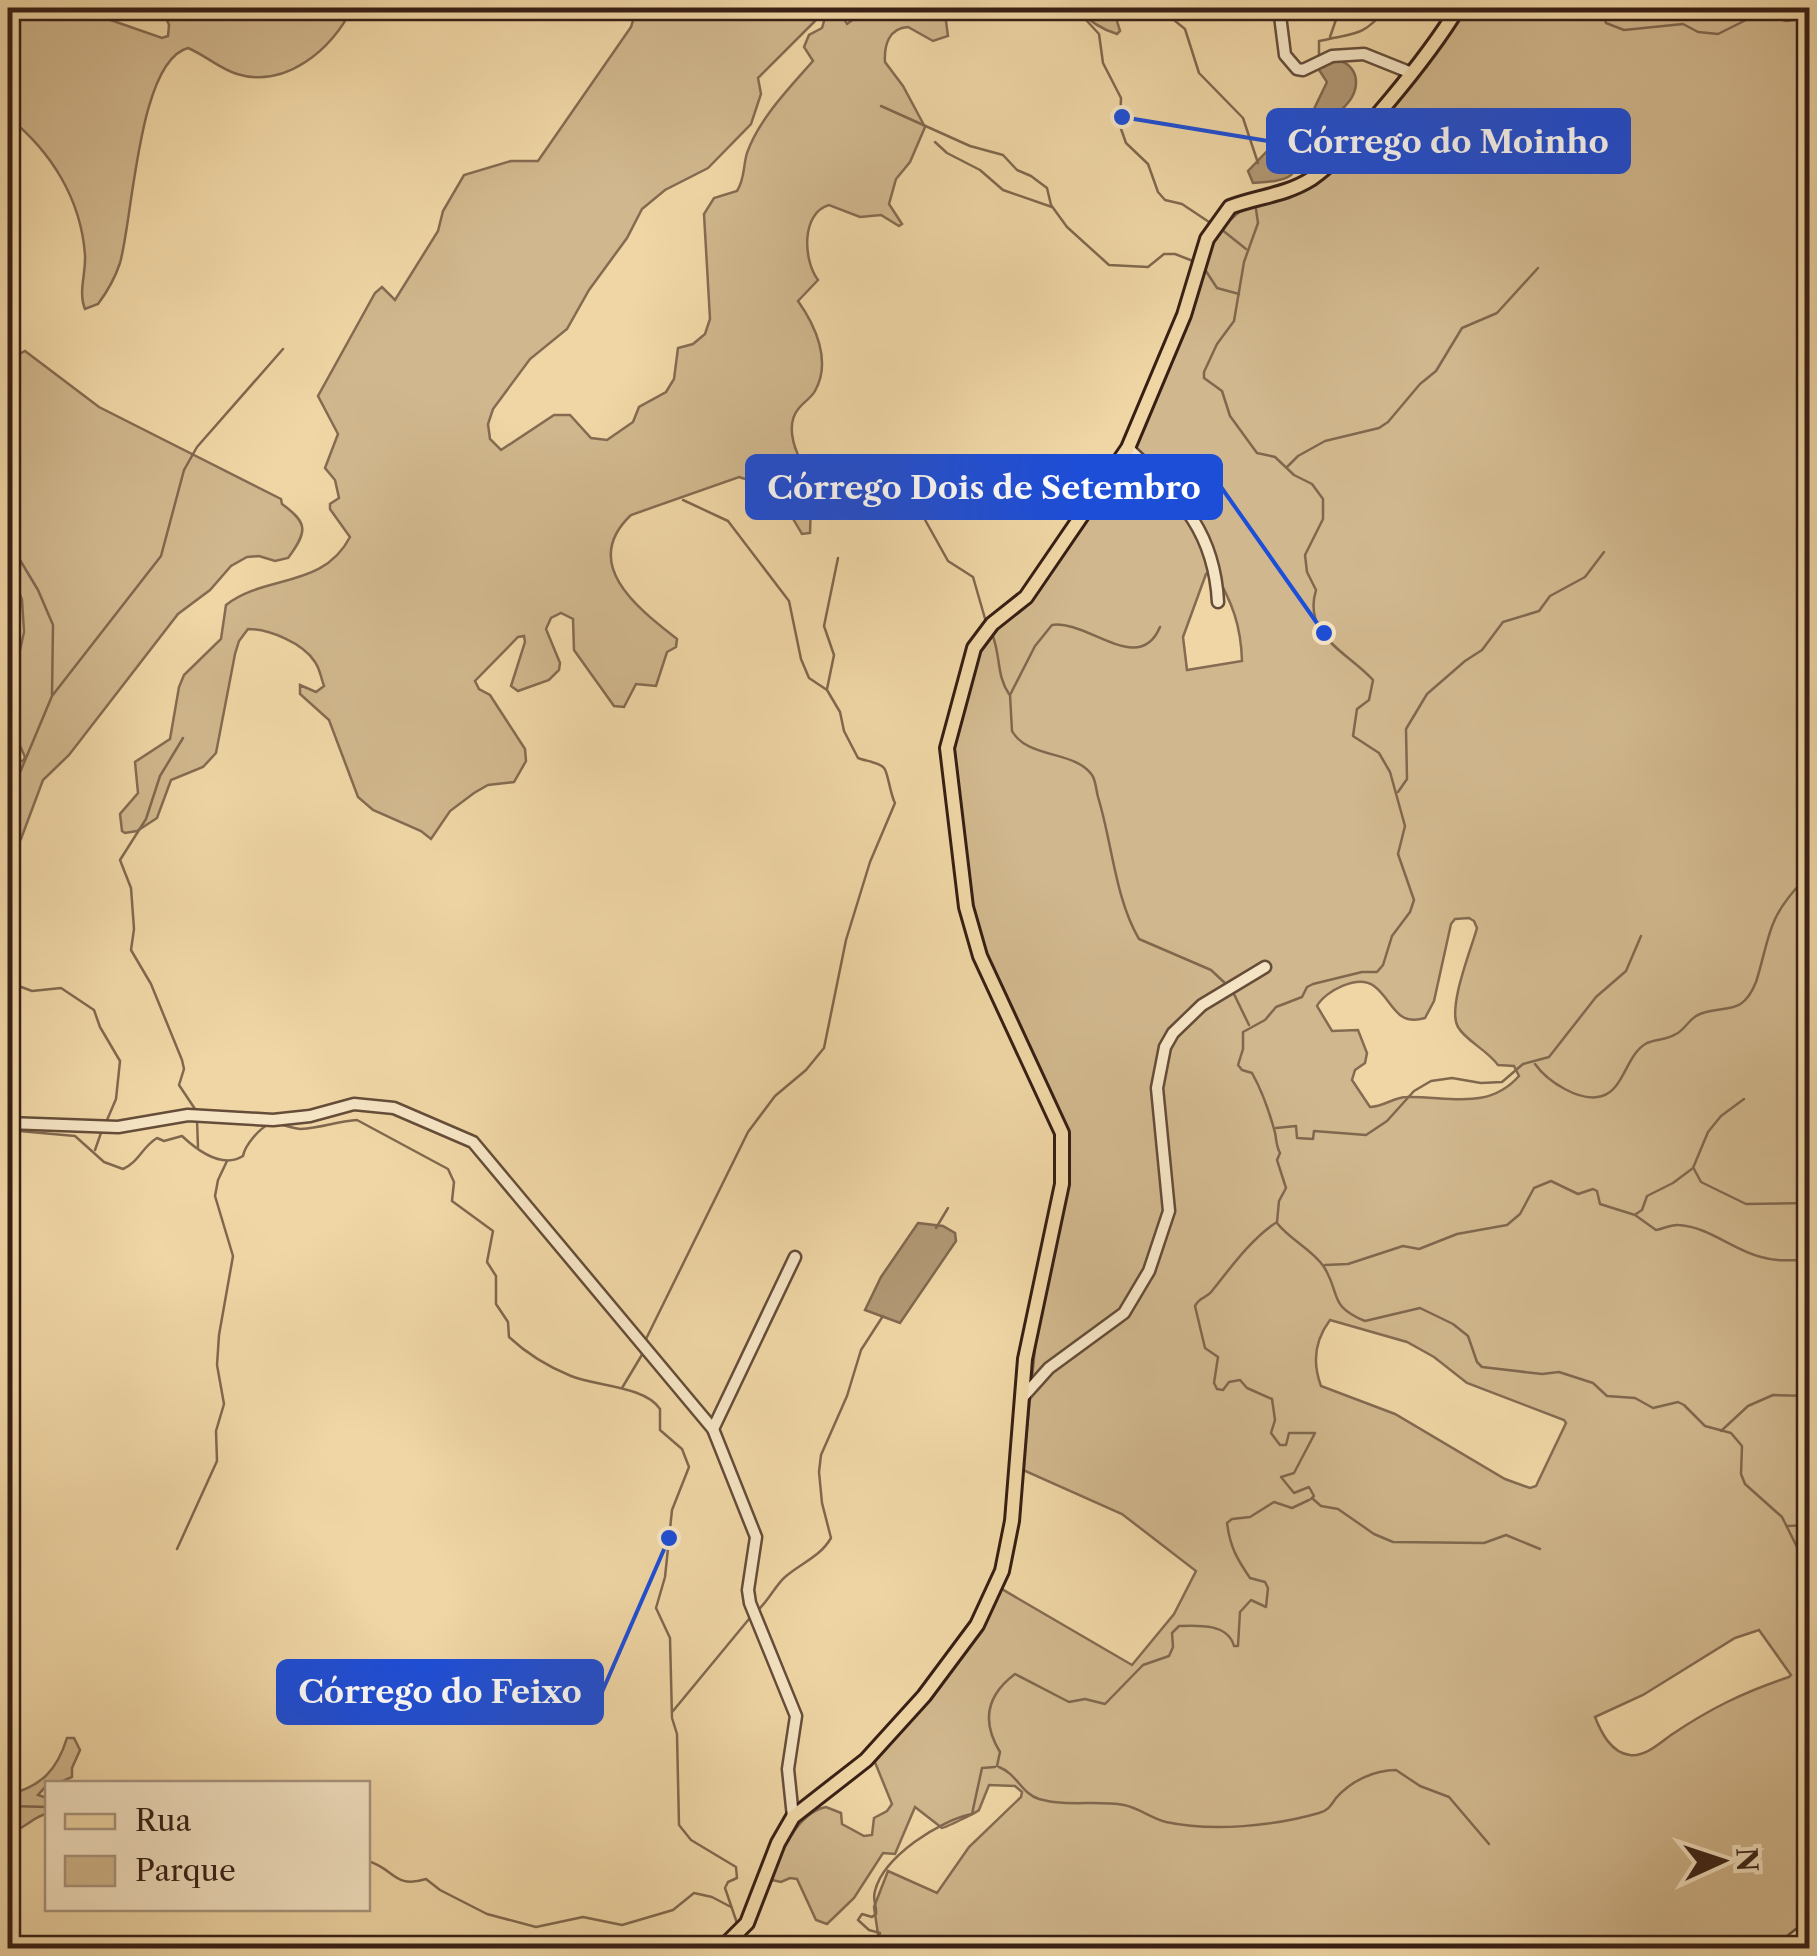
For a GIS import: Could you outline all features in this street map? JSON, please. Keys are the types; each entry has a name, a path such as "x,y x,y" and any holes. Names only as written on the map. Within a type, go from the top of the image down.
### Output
{"main road":[{"path":"722,1948 747,1923 792,1817 866,1760 924,1696 977,1625 1002,1572 1012,1521 1025,1359 1062,1184 1062,1132 980,956 966,906 947,748 974,648 992,624 1026,596 1128,448 1184,316 1207,238 1230,207 1310,179 1358,135 1444,31 1458,8"}],"street":[{"path":"1279,8 1288,62 1300,70 1320,60 1372,55 1410,72"},
{"path":"1128,448 1171,490 1203,533 1216,574 1218,602"},
{"path":"1022,1397 1049,1368 1124,1313 1149,1271 1170,1211 1156,1088 1166,1047 1173,1033 1202,1005 1265,967"},
{"path":"8,1123 118,1127 188,1115 272,1120 310,1116 354,1104 394,1108 473,1142 713,1428 756,1537 748,1590 750,1603 794,1705 796,1726 788,1769 792,1817"},
{"path":"713,1428 795,1257"},
{"path":"1782,1948 1810,1926"}],"green space":[{"path":"162,8 352,8 320,51 289,71 273,76 237,74 188,48 171,59 148,110 120,263 98,304 85,309 85,255 70,196 38,145 8,117 8,13 102,17 162,38 168,36 169,25"},
{"path":"637,8 854,8 842,15 847,24 869,8 1024,8 996,15 950,10 945,14 948,36 933,41 908,27 896,30 887,44 885,62 925,127 910,162 896,179 889,204 902,224 899,226 881,215 860,217 829,205 813,217 807,238 809,261 818,280 798,301 815,332 822,368 815,391 793,420 793,442 801,461 791,482 811,502 810,533 802,534 784,505 770,492 739,477 631,515 616,533 611,551 613,568 632,600 677,639 676,647 667,652 656,686 636,684 624,707 614,706 574,650 573,619 561,613 551,618 546,629 560,663 559,670 549,680 518,691 511,686 525,642 524,636 518,637 475,681 479,689 490,695 525,749 526,761 514,782 488,785 450,811 431,839 373,810 358,797 329,720 300,694 300,685 316,692 324,686 310,655 285,638 248,629 235,654 216,753 203,767 171,780 157,818 137,831 125,833 120,814 138,793 135,762 170,739 184,675 221,639 226,605 242,595 325,565 339,554 350,537 330,509 330,504 339,498 335,480 325,468 338,434 318,396 375,293 382,287 395,300 438,231 443,211 464,175 511,161 538,161 631,27","holes":["819,17 824,21 822,28 809,35 804,47 813,61 776,104 752,140 737,191 714,198 704,214 710,319 705,334 693,344 678,348 674,379 666,392 639,407 633,422 607,440 591,438 570,415 554,415 501,450 490,439 488,424 493,409 530,359 567,329 642,209 665,190 708,168 751,124 761,94 758,78"]},
{"path":"1076,8 1113,8 1120,31 1117,34 1100,27"},
{"path":"1465,8 1809,8 1809,1948 880,1948 874,1907 888,1871 937,1893 969,1847 1022,1792 1015,1786 989,1785 979,1810 942,1828 915,1807 895,1854 883,1853 854,1898 827,1924 816,1920 797,1879 772,1880 779,1858 798,1826 826,1807 841,1813 842,1824 864,1836 872,1835 874,1818 892,1804 874,1760 1000,1588 1132,1665 1174,1614 1196,1571 1122,1514 1023,1470 1037,1328 1065,1157 976,939 953,758 972,654 1104,494 1221,228 1246,206 1308,182 1452,29","holes":["1214,571 1231,604 1242,661 1187,670 1183,637 1206,574","1469,918 1477,928 1455,1007 1458,1027 1498,1065 1514,1066 1519,1076 1507,1087 1481,1098 1407,1097 1370,1107 1352,1080 1355,1070 1365,1063 1367,1053 1358,1030 1332,1031 1317,1006 1327,995 1359,982 1374,986 1401,1016 1425,1018 1434,1001 1455,919","1330,1320 1407,1342 1467,1383 1564,1420 1566,1423 1536,1486 1530,1488 1505,1479 1395,1414 1321,1386 1316,1368 1321,1335","1759,1630 1791,1675 1714,1709 1641,1754 1623,1753 1608,1741 1595,1717 1643,1695 1735,1638"]},
{"path":"25,351 99,407 281,499 301,522 302,534 288,558 275,561 247,557 231,566 210,590 178,614 69,755 43,780 21,839 8,857 8,760 23,761 25,757 8,728 8,680 17,664 24,632 22,600 17,586 8,583 8,360"},
{"path":"67,1738 74,1738 80,1750 72,1777 45,1781 38,1795 45,1797 45,1815 19,1829 8,1830 8,1795 39,1781 58,1759"}],"shaded area":[{"path":"1331,59 1346,63 1353,71 1353,95 1340,112 1307,140 1291,175 1253,183 1248,171 1269,149 1281,128 1312,113 1327,82 1317,67"},
{"path":"918,1223 943,1226 955,1233 956,1241 900,1323 865,1310 881,1277"}],"waterway":[{"path":"1075,8 1099,34 1103,63 1121,98 1120,126 1126,143 1148,164 1165,200 1182,204 1212,224"},
{"path":"1151,8 1185,29 1199,73 1243,118 1258,163"},
{"path":"1330,37 1340,8"},
{"path":"1319,58 1319,41 1358,32 1388,8"},
{"path":"1601,8 1606,23 1624,30 1683,24 1698,32 1718,34 1760,13 1786,21 1810,18"},
{"path":"881,106 970,146 1003,155 1017,170 1047,188 1051,205 1067,227 1109,265 1148,267 1164,254 1193,261"},
{"path":"935,142 980,170 1003,190 1052,207"},
{"path":"1255,202 1258,223 1244,262 1234,321 1217,344 1204,378 1222,391 1230,416 1257,453 1275,457 1294,475 1312,484 1323,499 1323,519 1305,555 1307,572 1316,590 1316,620 1330,642 1373,680 1369,700 1357,709 1353,736 1379,753 1390,772 1405,826 1398,854 1414,900 1392,936 1377,972 1313,984 1302,997 1276,1007 1265,1020 1243,1032 1238,1065 1252,1073 1264,1100 1286,1188 1279,1201 1277,1222 1250,1245 1210,1294 1195,1306 1205,1348 1218,1357 1214,1383 1217,1389 1223,1390 1229,1382 1240,1380 1247,1388 1272,1399 1275,1420 1271,1433 1280,1445 1286,1445 1289,1433 1315,1433 1294,1473 1281,1477 1294,1493 1309,1487 1314,1496 1311,1499"},
{"path":"1221,229 1246,249"},
{"path":"1204,268 1217,288 1239,294"},
{"path":"1287,467 1325,441 1379,428 1388,422 1436,371 1462,328 1497,313 1538,268"},
{"path":"8,801 52,696 161,556 184,470 197,447 283,349"},
{"path":"940,489 926,504 924,518 948,561 973,577 986,622"},
{"path":"646,1339 748,1132 775,1096 806,1070 824,1048 846,940 870,862 895,803 884,768 858,758 827,690 809,678 789,601 728,521 683,500"},
{"path":"8,540 38,590 53,625 52,695"},
{"path":"1398,792 1407,779 1406,729 1427,694 1482,650 1503,622 1539,611 1550,596 1585,577 1604,552"},
{"path":"827,689 834,655 824,626 838,558"},
{"path":"1160,627 1151,641 1139,647 1126,647 1066,625 1052,625 1035,646 1010,695 1012,731 1029,746 1074,762 1092,775 1119,888 1139,939 1211,970 1226,984"},
{"path":"992,634 1009,694"},
{"path":"183,738 160,776 146,819 120,860 131,888 131,950 151,984 182,1060 184,1069 179,1085 195,1109"},
{"path":"1535,1064 1565,1089 1584,1096 1602,1096 1615,1087 1634,1055 1647,1043 1673,1036 1700,1014 1739,1005 1756,982 1775,919 1801,883"},
{"path":"1276,1128 1296,1126 1297,1138 1313,1139 1314,1131 1366,1135 1387,1121 1414,1091 1431,1081 1452,1078 1502,1082 1523,1064 1549,1057 1596,997 1626,971 1641,936"},
{"path":"8,953 16,985 32,991 61,988 94,1010 120,1061 116,1099 107,1120"},
{"path":"1233,992 1249,1025"},
{"path":"1636,1214 1642,1210 1647,1196 1693,1168 1708,1132 1721,1116 1744,1099"},
{"path":"197,1120 198,1147"},
{"path":"277,1124 301,1129 357,1120 448,1169 454,1182 452,1201 493,1231 487,1262 496,1276 496,1304 508,1322 509,1337 546,1364 581,1379 632,1391 660,1409 660,1430 682,1449 689,1467 672,1510 665,1577 656,1608 670,1638 679,1825 691,1840 736,1867 737,1878 725,1888 738,1926"},
{"path":"8,1130 75,1136 104,1162 123,1169 157,1138 164,1141 182,1136 211,1156 235,1159 243,1156 253,1138 269,1124"},
{"path":"95,1150 102,1130"},
{"path":"177,1549 217,1461 216,1431 224,1404 217,1365 219,1335 233,1256 215,1196 227,1161"},
{"path":"1694,1169 1701,1182 1746,1204 1810,1203"},
{"path":"1325,1265 1348,1264 1403,1246 1419,1249 1457,1234 1507,1225 1520,1214 1534,1188 1551,1181 1578,1194 1593,1189 1600,1204 1635,1215 1656,1230 1676,1225 1690,1227 1761,1257 1810,1260"},
{"path":"936,1228 948,1208"},
{"path":"1277,1223 1319,1261 1345,1310 1365,1321 1420,1308 1468,1336 1482,1367 1542,1374 1559,1372 1593,1383 1607,1396 1635,1398 1653,1408 1678,1402 1705,1426 1731,1433 1742,1446 1741,1474 1745,1484 1782,1517 1800,1553 1800,1601 1810,1633"},
{"path":"758,1610 785,1577 816,1555 831,1538 822,1503 821,1455 847,1396 861,1350 883,1316"},
{"path":"622,1388 643,1353"},
{"path":"1721,1431 1748,1406 1773,1395 1810,1396"},
{"path":"1313,1499 1321,1506 1338,1509 1393,1542 1484,1543 1506,1535 1540,1549"},
{"path":"997,1766 1000,1752 990,1730 990,1709 998,1691 1015,1674 1069,1702 1085,1699 1105,1704 1143,1665 1169,1656 1172,1633 1179,1626 1219,1630 1238,1646 1240,1612 1251,1600 1266,1607 1268,1588 1265,1582 1250,1578 1241,1565 1227,1523 1250,1517 1274,1502 1292,1508 1309,1500"},
{"path":"1787,1526 1810,1525"},
{"path":"673,1711 749,1619"},
{"path":"876,1948 880,1933 869,1930 858,1920 862,1914 876,1914 874,1894 880,1878 914,1842 944,1824 972,1814 982,1768 995,1767"},
{"path":"999,1767 1039,1799 1124,1805 1166,1822 1223,1827 1283,1821 1322,1812 1356,1782 1371,1774 1396,1770 1420,1786 1449,1797 1489,1844"},
{"path":"8,1806 45,1807"},
{"path":"370,1862 407,1882 426,1879 487,1914 536,1927 583,1917 622,1925 673,1910 694,1893 731,1907"},
{"path":"745,1937 754,1948"}],"place":[{"name":"Córrego do Moinho","path":"1122,117"},
{"name":"Córrego Dois de Setembro","path":"1324,633"},
{"name":"Córrego do Feixo","path":"669,1538"}]}
